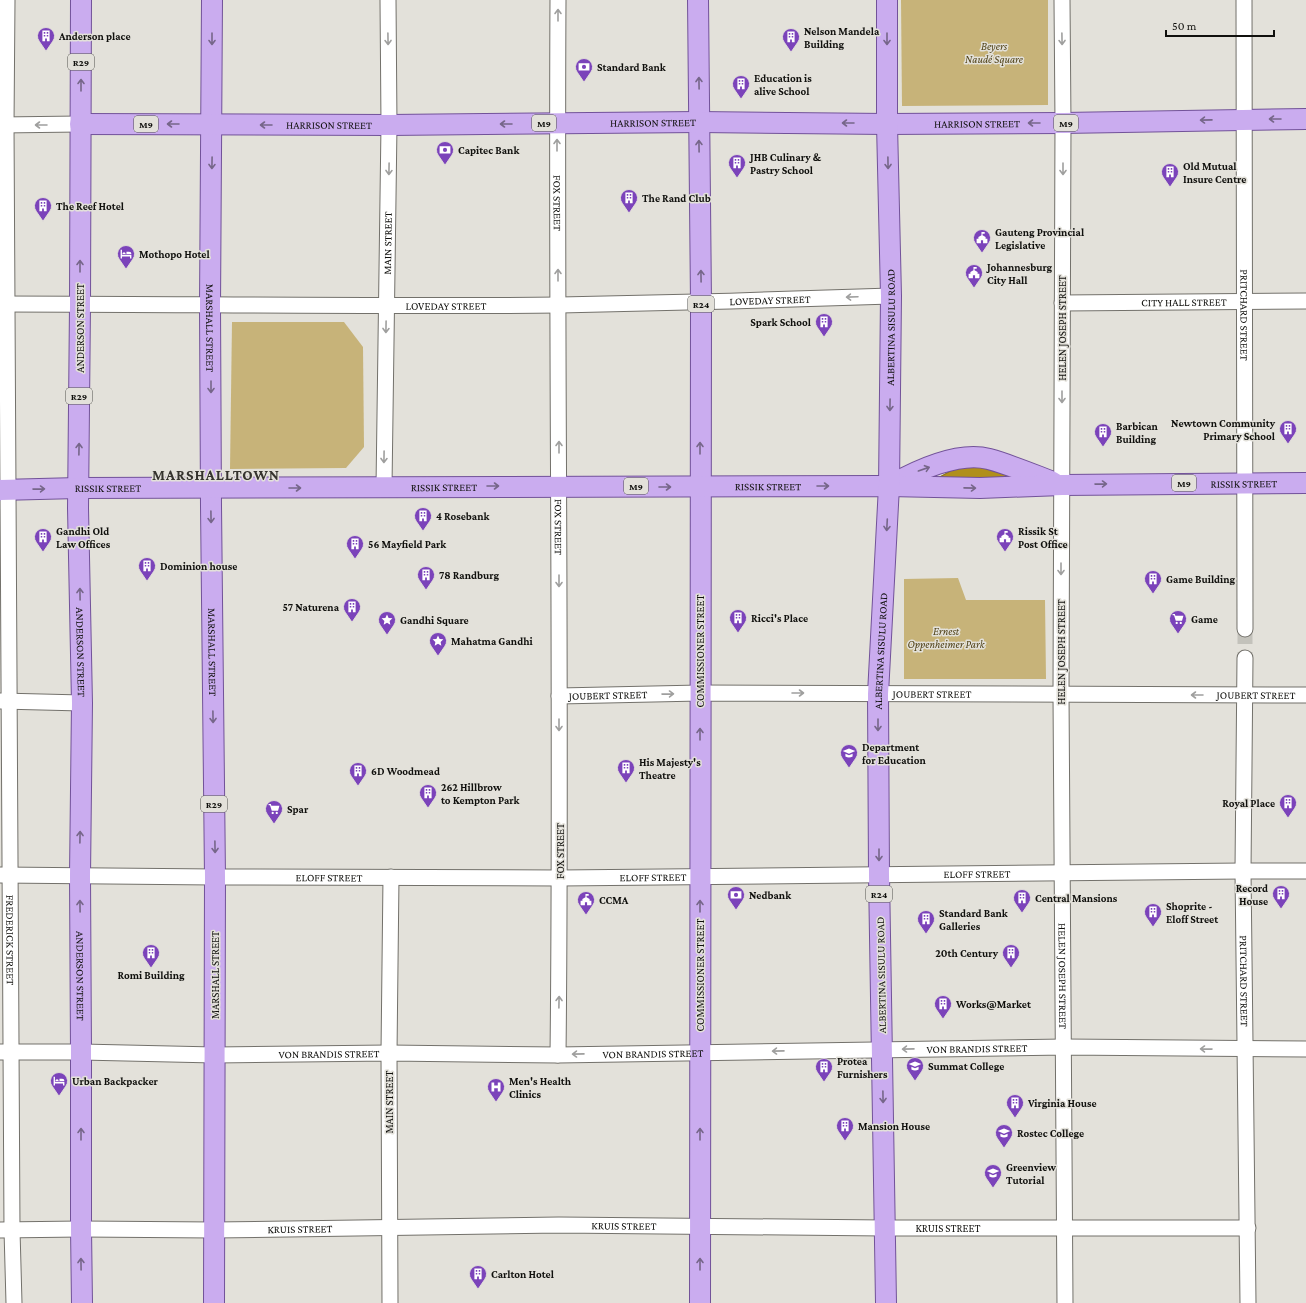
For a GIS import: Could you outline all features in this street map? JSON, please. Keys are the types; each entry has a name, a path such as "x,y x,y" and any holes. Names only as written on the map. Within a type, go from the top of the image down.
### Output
{"main road":[{"name":"ANDERSON STREET","path":"81,0 78,488 82,703 80,876 82,1303"},
{"name":"MARSHALL STREET","path":"212,0 210,306 215,877 214,1303"},
{"name":"COMMISSIONER STREET","path":"698,0 701,302 700,1303"},
{"name":"ALBERTINA SISULU ROAD","path":"886,1303 879,875 878,694 889,486 891,296 887,124 887,0"},
{"name":"HARRISON STREET","path":"80,124 389,125 699,122 887,124 1306,119"},
{"name":"RISSIK STREET","path":"889,486 910,474 956,459 970,457 988,458 1062,485"},
{"name":"RISSIK STREET","path":"4,490 78,488 559,486 889,486 980,488 1062,485 1306,483"}],"street":[{"name":"FREDERICK STREET","path":"7,0 3,125 5,1052 6,1230 14,1303"},
{"name":"MAIN STREET","path":"384,487 389,125 388,0"},
{"name":"FOX STREET","path":"558,0 557,123 560,878 558,1055"},
{"name":"HELEN JOSEPH STREET","path":"1062,0 1062,485 1060,694 1065,1303"},
{"name":"PRITCHARD STREET","path":"1244,0 1245,629"},
{"name":"HARRISON STREET","path":"3,125 80,124"},
{"name":"LOVEDAY STREET","path":"4,304 210,306 558,305 891,296"},
{"name":"CITY HALL STREET","path":"1062,303 1306,301"},
{"name":"PRITCHARD STREET","path":"1245,658 1243,871 1248,1303"},
{"name":"JOUBERT STREET","path":"559,696 700,693 1306,695"},
{"path":"5,701 82,703"},
{"name":"ELOFF STREET","path":"5,875 560,878 1243,871 1306,872"},
{"name":"MAIN STREET","path":"390,1303 389,1052 391,877"},
{"name":"VON BRANDIS STREET","path":"5,1052 215,1055 389,1052 558,1055 1064,1047 1306,1049"},
{"name":"KRUIS STREET","path":"6,1230 214,1230 559,1226 1248,1228"}],"green space":[{"name":"Beyers Naudé Square","path":"901,0 1048,0 1048,105 902,106"},
{"path":"232,322 344,322 363,347 364,447 346,468 230,469"},
{"name":"Ernest Oppenheimer Park","path":"958,578 966,600 1045,600 1046,679 904,679 904,579"}],"shaded area":[{"path":"974,464 1014,479 934,480 958,467"}],"tunnel":[{"path":"1245,629 1245,658"}],"place":[{"name":"Anderson place","path":"46,51"},
{"name":"Nelson Mandela Building","path":"791,52"},
{"name":"Standard Bank","path":"584,82"},
{"name":"Education is alive School","path":"741,99"},
{"name":"Capitec Bank","path":"445,165"},
{"name":"JHB Culinary & Pastry School","path":"737,178"},
{"name":"Old Mutual Insure Centre","path":"1170,187"},
{"name":"The Rand Club","path":"629,213"},
{"name":"The Reef Hotel","path":"43,221"},
{"name":"Gauteng Provincial Legislative","path":"982,253"},
{"name":"Mothopo Hotel","path":"126,269"},
{"name":"Johannesburg City Hall","path":"974,288"},
{"name":"Spark School","path":"824,337"},
{"name":"Newtown Community Primary School","path":"1288,444"},
{"name":"Barbican Building","path":"1103,447"},
{"name":"4 Rosebank","path":"423,531"},
{"name":"Gandhi Old Law Offices","path":"43,552"},
{"name":"Rissik St Post Office","path":"1005,552"},
{"name":"56 Mayfield Park","path":"355,559"},
{"name":"Dominion house","path":"147,581"},
{"name":"78 Randburg","path":"426,590"},
{"name":"Game Building","path":"1153,594"},
{"name":"57 Naturena","path":"352,622"},
{"name":"Ricci's Place","path":"738,633"},
{"name":"Game","path":"1178,634"},
{"name":"Gandhi Square","path":"387,635"},
{"name":"Mahatma Gandhi","path":"438,656"},
{"name":"Department for Education","path":"849,768"},
{"name":"His Majesty's Theatre","path":"626,783"},
{"name":"6D Woodmead","path":"358,786"},
{"name":"262 Hillbrow to Kempton Park","path":"428,808"},
{"name":"Royal Place","path":"1288,818"},
{"name":"Spar","path":"274,824"},
{"name":"Record House","path":"1281,909"},
{"name":"Nedbank","path":"736,910"},
{"name":"Central Mansions","path":"1022,913"},
{"name":"CCMA","path":"586,915"},
{"name":"Shoprite - Eloff Street","path":"1153,927"},
{"name":"Standard Bank Galleries","path":"926,934"},
{"name":"Romi Building","path":"151,968"},
{"name":"20th Century","path":"1011,968"},
{"name":"Works@Market","path":"943,1019"},
{"name":"Summat College","path":"915,1081"},
{"name":"Protea Furnishers","path":"824,1082"},
{"name":"Urban Backpacker","path":"59,1096"},
{"name":"Men's Health Clinics","path":"496,1102"},
{"name":"Virginia House","path":"1015,1118"},
{"name":"Mansion House","path":"845,1141"},
{"name":"Rostec College","path":"1004,1148"},
{"name":"Greenview Tutorial","path":"993,1188"},
{"name":"Carlton Hotel","path":"478,1289"}],"district":[{"name":"MARSHALLTOWN","path":"216,475"}]}
